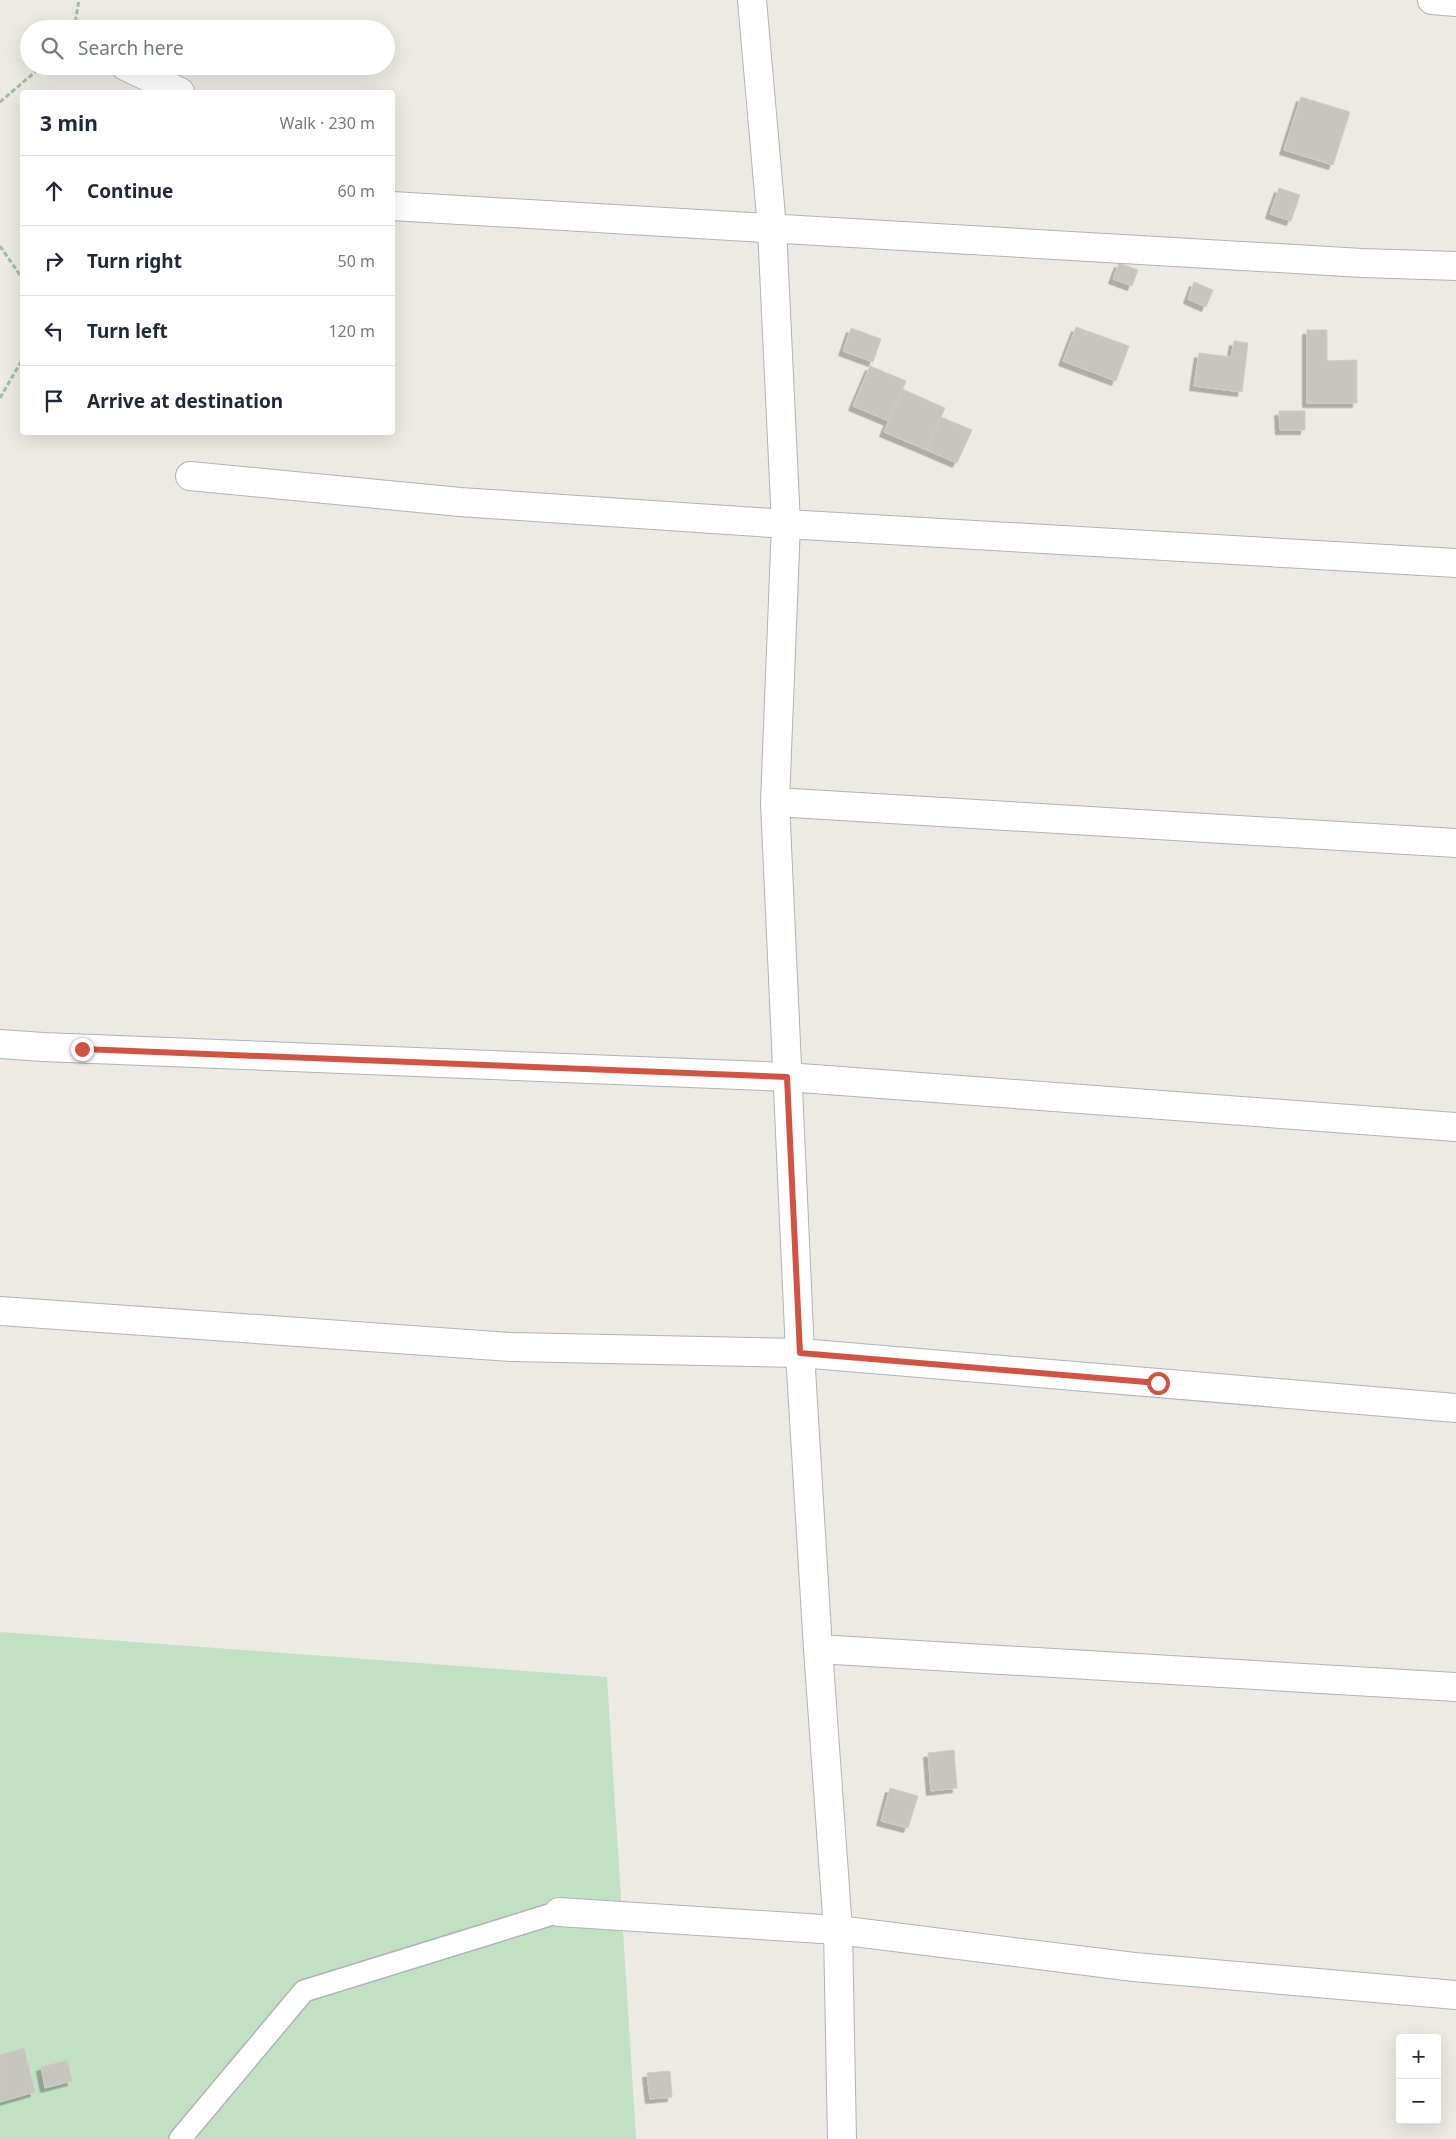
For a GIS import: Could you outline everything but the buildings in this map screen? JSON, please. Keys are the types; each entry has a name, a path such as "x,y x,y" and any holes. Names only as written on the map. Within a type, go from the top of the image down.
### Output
{"street":[{"path":"752,0 772,228 786,524 775,802 800,1353 838,1930 842,2139"},
{"path":"1432,0 1456,2"},
{"path":"144,75 176,90"},
{"path":"395,206 1362,263 1456,266"},
{"path":"190,476 460,502 786,524 1456,563"},
{"path":"775,802 1456,843"},
{"path":"0,1044 787,1077 1456,1127"},
{"path":"0,1311 511,1347 800,1353 1456,1408"},
{"path":"818,1649 1456,1687"},
{"path":"559,1912 838,1930 1134,1967 1456,1994"}],"lane":[{"path":"180,2139 304,1991 559,1912"}],"path":[{"path":"76,20 79,0"},
{"path":"0,102 32,75"},
{"path":"0,246 20,275"},
{"path":"0,398 20,363"}],"green space":[{"path":"0,1632 607,1677 636,2139 0,2139"}],"route":[{"path":"82,1049 787,1077 800,1353 1158,1383"}]}
